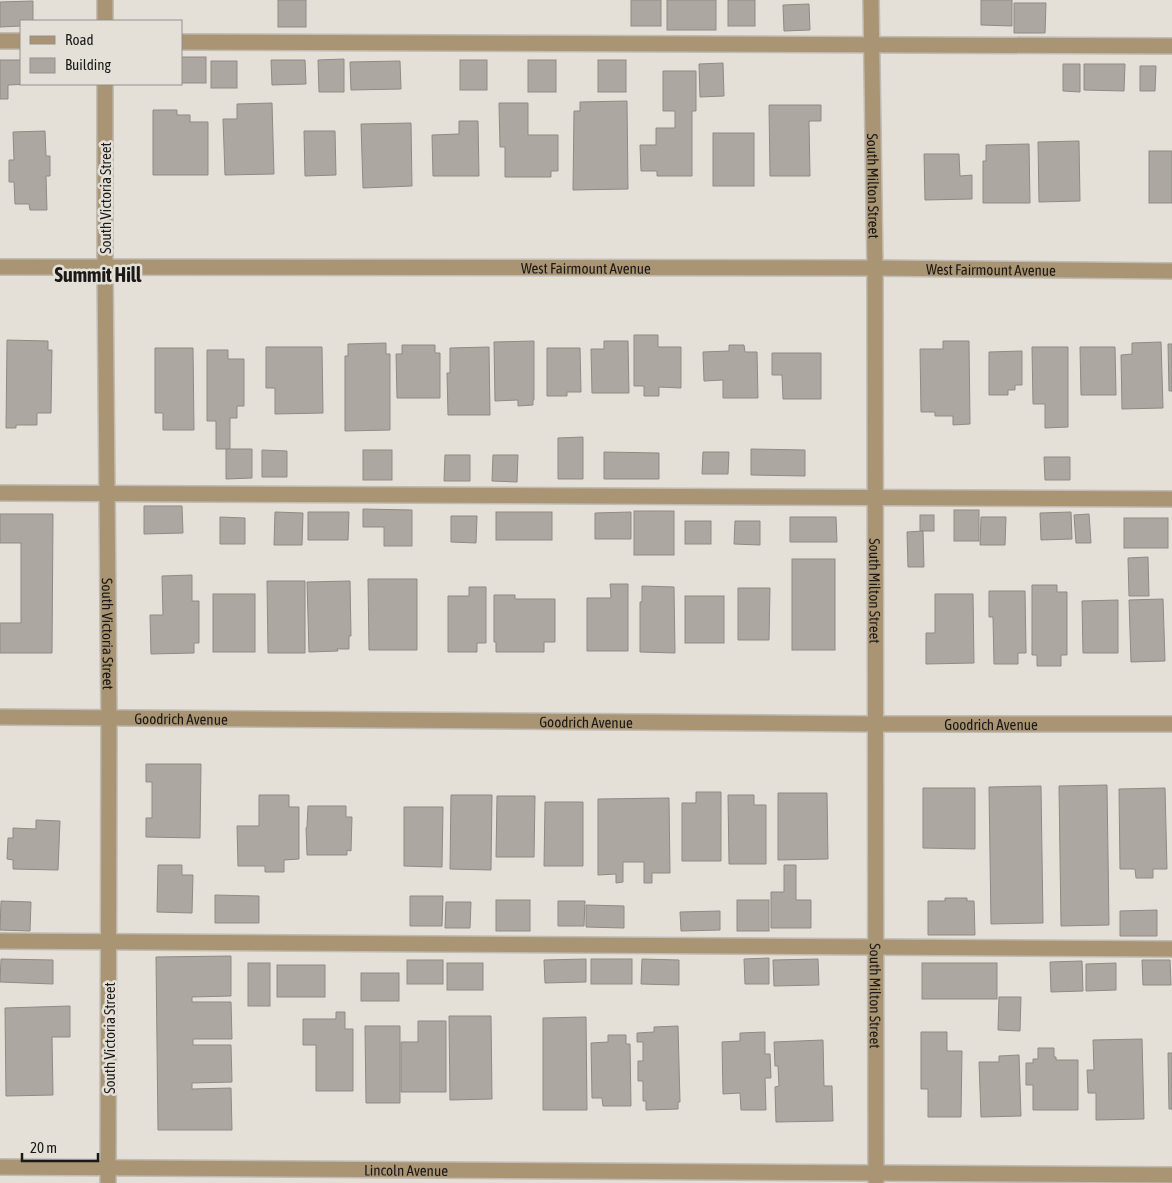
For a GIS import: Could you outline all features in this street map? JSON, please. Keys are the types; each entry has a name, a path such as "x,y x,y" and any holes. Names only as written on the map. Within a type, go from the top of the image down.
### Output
{"street":[{"path":"104,0 105,20"},
{"name":"South Milton Street","path":"872,0 875,268 876,1178"},
{"path":"0,41 20,41"},
{"path":"182,42 1172,46"},
{"name":"South Victoria Street","path":"105,85 109,717 108,1183"},
{"name":"West Fairmount Avenue","path":"0,267 875,268 1172,271"},
{"path":"0,493 1172,499"},
{"name":"Goodrich Avenue","path":"0,717 875,724 1172,724"},
{"path":"0,941 1172,948"},
{"name":"Lincoln Avenue","path":"0,1167 876,1178 1172,1175"}],"building":[{"path":"278,0 306,0 306,27 278,27"},
{"path":"631,0 661,0 661,26 631,26"},
{"path":"667,0 716,0 716,30 667,30"},
{"path":"728,0 755,0 755,26 728,26"},
{"path":"981,0 1012,0 1012,26 981,25"},
{"path":"33,1 33,20 20,20 20,26 0,27 0,2"},
{"path":"1014,3 1046,3 1045,33 1014,33"},
{"path":"809,4 810,30 784,31 783,5"},
{"path":"182,57 206,57 206,83 182,83"},
{"path":"344,59 344,92 319,92 318,60"},
{"path":"0,60 20,60 20,84 8,85 8,99 0,99"},
{"path":"271,60 305,60 306,84 272,85"},
{"path":"460,60 487,60 487,90 460,90"},
{"path":"528,60 556,60 556,92 528,92"},
{"path":"598,60 626,60 626,92 598,92"},
{"path":"211,61 237,61 237,88 211,88"},
{"path":"400,61 401,89 351,90 350,62"},
{"path":"723,63 724,96 700,97 699,64"},
{"path":"1063,64 1080,64 1080,92 1063,91"},
{"path":"1084,64 1125,64 1124,91 1084,90"},
{"path":"1140,66 1156,66 1155,91 1140,91"},
{"path":"663,71 696,71 696,111 692,111 692,176 657,176 657,171 641,171 640,145 656,145 656,128 675,128 675,111 663,111"},
{"path":"627,101 628,189 573,190 574,111 580,111 580,102"},
{"path":"272,103 274,174 225,175 223,119 237,119 237,104"},
{"path":"499,103 528,103 528,135 558,135 558,171 551,171 551,177 505,177 505,147 500,147"},
{"path":"769,105 821,105 821,121 809,121 810,176 770,176"},
{"path":"153,110 177,110 177,115 190,115 190,122 208,122 208,175 153,175"},
{"path":"459,121 478,121 479,176 433,176 432,135 459,134"},
{"path":"411,123 412,186 363,188 361,124"},
{"path":"45,131 46,156 50,156 50,176 46,176 47,210 30,210 29,204 15,204 14,182 9,182 9,160 14,160 13,132"},
{"path":"304,131 335,131 336,175 305,176"},
{"path":"713,133 754,133 754,186 713,186"},
{"path":"1079,141 1080,201 1039,202 1038,142"},
{"path":"1029,144 1030,203 983,203 983,161 986,161 986,145"},
{"path":"1149,151 1172,151 1172,203 1149,203"},
{"path":"924,154 959,154 960,176 972,175 972,199 925,200"},
{"path":"634,335 658,335 658,347 681,347 681,388 659,387 659,396 644,396 644,386 634,386"},
{"path":"7,340 48,341 48,350 52,350 51,413 37,413 37,425 16,425 16,428 6,428"},
{"path":"534,341 533,405 518,406 518,400 495,401 494,342"},
{"path":"604,341 628,341 629,393 592,393 591,349 604,349"},
{"path":"943,341 969,341 970,424 953,425 953,416 935,416 935,412 921,412 920,349 943,349"},
{"path":"1161,342 1163,408 1122,409 1121,355 1132,354 1132,343"},
{"path":"386,343 386,354 390,354 390,430 345,431 345,356 348,356 348,344"},
{"path":"1168,344 1172,344 1172,391 1169,391"},
{"path":"402,345 435,345 435,353 440,353 440,398 397,398 396,354 402,354"},
{"path":"729,345 744,345 745,352 757,352 758,398 723,398 723,380 704,381 703,352 729,351"},
{"path":"266,347 322,347 323,413 275,414 275,388 266,388"},
{"path":"489,347 490,415 448,415 447,373 450,373 450,348"},
{"path":"1032,347 1068,347 1068,427 1045,428 1045,404 1033,404"},
{"path":"1080,347 1115,347 1116,395 1081,395"},
{"path":"155,348 193,348 194,430 163,430 163,413 155,413"},
{"path":"547,348 580,348 581,392 567,392 567,396 547,396"},
{"path":"207,350 228,350 228,359 244,359 244,406 237,406 237,418 230,418 230,449 216,449 216,421 207,421"},
{"path":"1022,351 1022,385 1015,385 1015,390 1008,390 1008,395 989,395 989,352"},
{"path":"772,353 821,353 821,399 783,399 782,375 772,375"},
{"path":"583,437 583,479 558,479 558,438"},
{"path":"226,449 252,449 252,478 226,479"},
{"path":"751,449 805,450 805,476 751,475"},
{"path":"262,450 287,451 287,477 262,477"},
{"path":"363,450 392,450 392,480 363,480"},
{"path":"604,452 659,453 659,479 604,479"},
{"path":"703,452 729,452 728,474 702,474"},
{"path":"445,455 470,455 470,481 444,481"},
{"path":"493,455 518,455 517,482 492,481"},
{"path":"1044,457 1070,457 1070,480 1045,480"},
{"path":"144,506 182,506 183,533 144,534"},
{"path":"363,509 412,510 412,546 384,546 384,527 363,527"},
{"path":"954,510 979,510 979,541 954,541"},
{"path":"634,511 674,511 674,555 634,555"},
{"path":"275,512 303,513 302,545 274,545"},
{"path":"308,512 349,512 348,540 308,540"},
{"path":"496,512 552,512 552,540 496,540"},
{"path":"631,512 631,539 595,539 595,513"},
{"path":"1071,512 1072,539 1041,540 1040,513"},
{"path":"0,514 53,514 52,653 0,653 0,623 21,623 21,543 0,543"},
{"path":"1089,514 1091,543 1076,543 1074,515"},
{"path":"920,515 934,515 934,531 920,531"},
{"path":"451,516 477,516 476,543 451,542"},
{"path":"220,517 245,518 245,544 220,544"},
{"path":"790,517 836,517 837,542 790,542"},
{"path":"981,517 1006,517 1005,545 980,545"},
{"path":"1124,518 1168,518 1168,548 1124,548"},
{"path":"685,521 711,521 711,544 685,544"},
{"path":"735,521 760,521 760,545 734,544"},
{"path":"923,531 924,567 908,567 907,532"},
{"path":"1148,557 1149,596 1129,596 1128,558"},
{"path":"792,559 835,559 835,650 792,650"},
{"path":"192,575 192,601 199,601 199,643 194,643 194,653 151,654 150,615 163,615 162,576"},
{"path":"368,579 417,579 417,650 369,650"},
{"path":"267,581 305,581 305,653 268,653"},
{"path":"350,581 351,636 349,636 349,649 309,652 307,582"},
{"path":"610,584 628,584 628,651 587,651 587,598 611,598"},
{"path":"1032,585 1057,585 1057,592 1067,592 1067,655 1061,655 1061,666 1037,666 1037,655 1032,655"},
{"path":"642,586 674,587 675,653 640,652 640,602 642,602"},
{"path":"469,587 486,587 486,643 477,643 477,652 448,652 448,596 469,596"},
{"path":"738,588 770,588 769,640 738,640"},
{"path":"989,591 1025,591 1026,653 1018,653 1018,664 994,664 993,617 989,617"},
{"path":"213,594 255,594 255,652 213,652"},
{"path":"935,594 973,594 974,663 926,664 926,633 935,633"},
{"path":"494,595 515,595 515,599 555,599 555,642 544,642 544,652 496,652 496,642 494,642"},
{"path":"685,596 724,596 724,643 685,643"},
{"path":"1163,599 1165,661 1131,662 1129,600"},
{"path":"1118,600 1118,653 1083,653 1082,601"},
{"path":"146,764 201,764 200,838 146,837 146,818 152,818 152,782 146,782"},
{"path":"1107,785 1109,925 1061,926 1059,786"},
{"path":"1041,786 1043,923 991,924 989,787"},
{"path":"923,788 975,788 975,849 923,848"},
{"path":"1165,788 1167,869 1153,869 1153,878 1136,878 1135,869 1120,869 1119,789"},
{"path":"696,792 721,792 721,861 682,861 682,803 696,803"},
{"path":"778,793 827,793 828,859 778,860"},
{"path":"259,795 289,795 289,807 299,807 299,859 284,860 284,872 265,872 265,866 238,866 237,826 259,826"},
{"path":"451,795 492,795 491,870 450,869"},
{"path":"728,795 754,795 754,805 766,805 766,864 729,864"},
{"path":"497,796 535,796 534,857 496,857"},
{"path":"669,798 670,873 652,873 652,883 644,883 644,862 623,862 623,882 616,883 616,874 598,875 598,799"},
{"path":"545,802 583,802 583,866 544,866"},
{"path":"308,806 346,806 346,817 352,817 351,851 347,850 347,855 307,855 306,828"},
{"path":"404,807 443,807 442,867 404,866"},
{"path":"36,820 60,821 58,870 13,869 13,860 7,859 8,838 13,838 13,828 36,829"},
{"path":"158,865 182,865 182,875 193,875 192,913 157,912"},
{"path":"784,865 796,865 796,900 811,900 811,928 771,928 771,892 784,892"},
{"path":"215,895 259,896 259,923 215,923"},
{"path":"410,896 443,896 442,926 410,926"},
{"path":"945,898 967,898 967,901 974,901 975,935 928,935 928,901 945,901"},
{"path":"496,900 530,900 530,931 496,931"},
{"path":"737,900 769,900 769,931 737,931"},
{"path":"1,901 31,902 30,931 0,930"},
{"path":"558,901 585,901 584,926 558,926"},
{"path":"446,902 471,902 470,928 445,928"},
{"path":"586,905 624,906 624,928 586,927"},
{"path":"1157,910 1157,936 1120,936 1120,911"},
{"path":"720,911 720,930 681,931 680,912"},
{"path":"231,956 231,996 192,997 192,1002 231,1002 232,1039 193,1039 193,1045 231,1045 232,1082 192,1083 192,1089 231,1088 232,1130 158,1130 156,957"},
{"path":"769,958 769,984 745,984 744,959"},
{"path":"1,959 53,960 53,984 0,982"},
{"path":"586,959 586,982 545,983 544,960"},
{"path":"591,959 632,959 632,984 591,984"},
{"path":"642,959 679,960 679,985 641,984"},
{"path":"818,959 819,985 774,986 773,960"},
{"path":"407,960 443,960 443,984 407,984"},
{"path":"1142,960 1170,960 1171,985 1143,985"},
{"path":"1082,961 1083,991 1051,992 1050,962"},
{"path":"248,963 270,963 270,1006 248,1006"},
{"path":"447,963 483,963 483,990 447,990"},
{"path":"922,963 997,963 997,999 922,999"},
{"path":"1116,963 1116,990 1086,991 1086,964"},
{"path":"277,965 325,965 325,997 277,997"},
{"path":"361,973 399,973 399,1001 361,1001"},
{"path":"999,997 1021,997 1020,1031 998,1030"},
{"path":"70,1006 70,1037 52,1037 53,1095 6,1096 5,1008"},
{"path":"336,1012 345,1012 345,1029 353,1029 353,1091 316,1091 316,1045 303,1045 303,1019 336,1019"},
{"path":"449,1016 491,1016 492,1099 450,1100"},
{"path":"586,1017 587,1110 543,1110 543,1018"},
{"path":"418,1021 446,1021 446,1092 401,1092 401,1042 418,1042"},
{"path":"365,1026 400,1026 400,1103 366,1103"},
{"path":"678,1026 680,1102 678,1102 678,1109 646,1110 646,1101 643,1101 643,1081 638,1081 638,1061 643,1061 643,1042 637,1042 637,1033 654,1032 654,1027"},
{"path":"765,1032 765,1054 770,1054 771,1078 765,1078 766,1110 741,1110 740,1093 723,1094 722,1042 740,1041 740,1033"},
{"path":"921,1032 947,1032 947,1051 962,1051 961,1117 928,1117 928,1089 921,1089"},
{"path":"608,1035 626,1035 626,1044 630,1044 631,1106 603,1106 602,1098 592,1098 591,1043 608,1042"},
{"path":"1142,1039 1144,1119 1096,1120 1096,1093 1088,1093 1087,1070 1094,1070 1093,1040"},
{"path":"823,1040 824,1086 832,1086 833,1121 776,1122 775,1087 779,1086 778,1066 775,1066 774,1042"},
{"path":"1038,1048 1054,1048 1056,1060 1078,1060 1078,1110 1033,1110 1033,1085 1026,1085 1026,1063 1033,1063 1033,1059 1038,1059"},
{"path":"1168,1053 1172,1053 1172,1109 1169,1109"},
{"path":"1019,1055 1021,1116 981,1117 979,1062 999,1062 999,1056"}],"district":[{"name":"Summit Hill","path":"98,274"}]}
